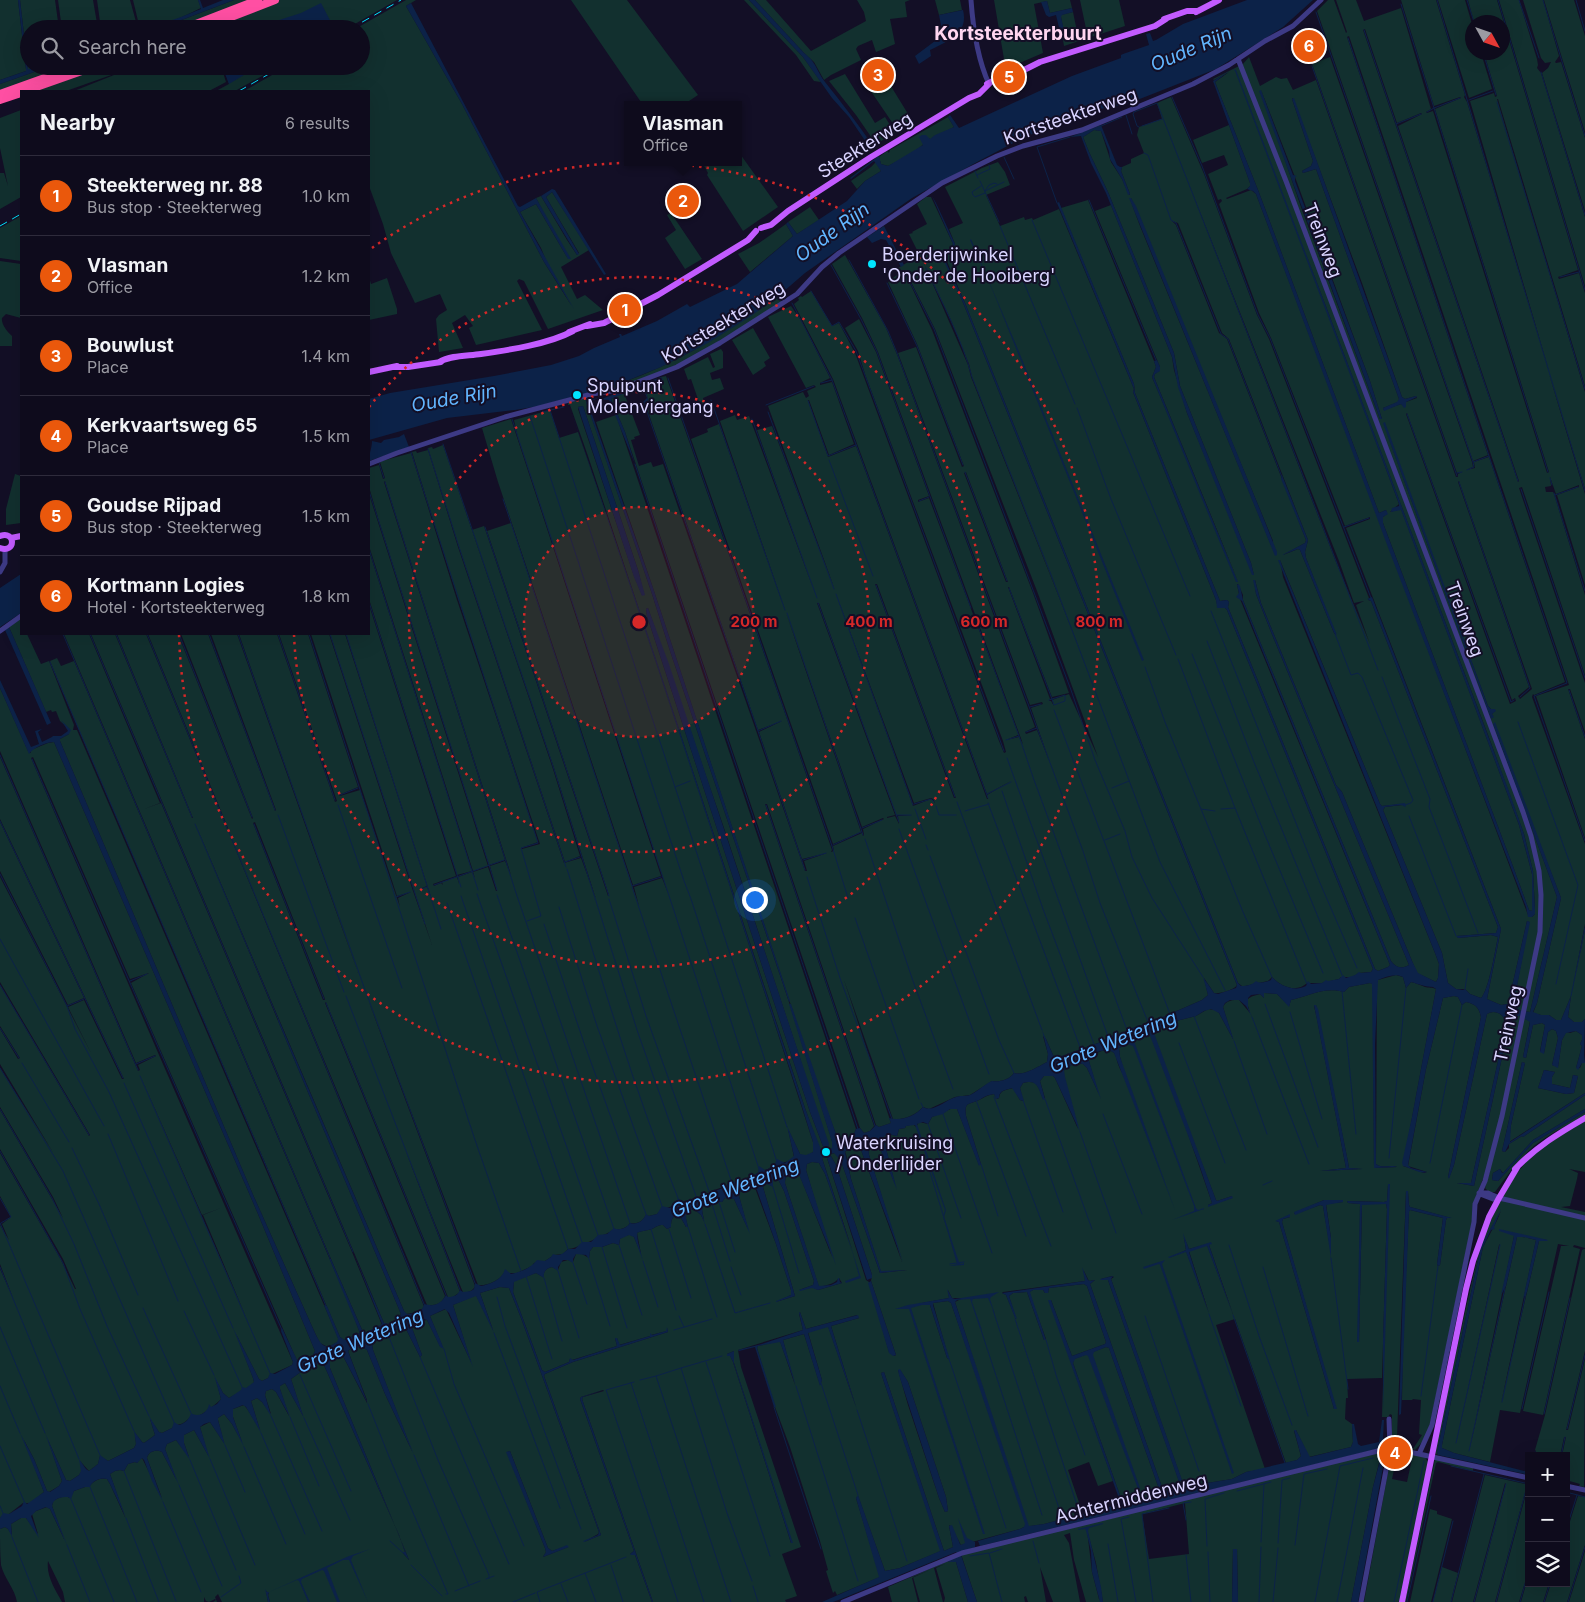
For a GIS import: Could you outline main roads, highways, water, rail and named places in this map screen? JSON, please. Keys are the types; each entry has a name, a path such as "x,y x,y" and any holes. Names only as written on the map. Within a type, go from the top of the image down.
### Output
{"highway":[{"path":"206,20 258,0"},
{"path":"223,20 274,0"},
{"path":"0,94 53,75"},
{"path":"28,90 70,75"},
{"path":"0,100 20,93"}],"main road":[{"name":"Steekterweg","path":"370,372 444,362 544,342 564,333 608,321 658,295 748,240 758,230 771,225 871,157 969,98 977,90 1005,75 1020,72 1024,68 1040,62 1155,26 1166,19 1187,11 1198,11 1219,0"},
{"path":"0,536 5,535 12,541 20,540"},
{"path":"3,549 10,547 12,541 20,537"},
{"path":"1402,1602 1466,1289 1474,1262 1475,1246 1481,1226 1507,1178 1518,1166 1543,1143 1585,1118"}],"water":[{"path":"18,0 20,0 22,20 20,20"},
{"path":"198,0 200,0 203,8 223,0 234,0 182,20 172,20 201,9"},
{"path":"749,0 755,0 812,60 825,82 873,146 872,149 862,153 861,151 868,145 849,117 832,98 803,57"},
{"name":"Oude Rijn","path":"1247,0 1313,0 1283,27 1216,69 1127,104 1095,110 1046,128 1021,139 912,198 805,273 751,316 708,343 661,367 624,382 577,397 515,410 447,418 370,440 370,399 390,393 551,365 579,356 620,337 619,334 622,336 657,321 687,304 690,307 737,284 793,236 786,224 788,222 797,234 847,201 865,181 881,171 874,161 850,178 877,157 879,156 881,164 888,166 923,145 919,137 922,135 926,135 930,139 954,127 948,117 950,115 959,128 1072,76 1121,58 1123,54 1149,45 1146,34 1150,33 1153,41 1183,24"},
{"path":"1047,1 1050,13 1072,8 1073,12 1061,17 1066,39 1062,40 1056,15 1049,17 1046,15 1041,2"},
{"path":"321,3 330,20 279,20 301,13"},
{"path":"411,3 518,206 520,207 536,198 571,259 568,259 536,204 520,212 574,309 544,262 462,104 406,6"},
{"path":"963,10 963,25 960,31 949,40 930,50 931,56 919,64 915,56 943,35 939,15"},
{"path":"1233,69 1236,70 1510,794 1524,834 1533,871 1535,914 1532,917 1528,917 1526,907 1389,550 1256,194 1247,189 1250,183 1213,81 1229,71 1215,82 1258,190 1379,513 1386,510 1388,514 1383,517 1383,523 1529,910 1532,911 1532,874 1519,825 1401,510 1391,512 1392,508 1399,506 1399,504"},
{"path":"20,73 20,75 26,75 0,84 0,80"},
{"path":"226,75 244,75 229,84"},
{"path":"1261,90 1293,175 1297,176 1295,181 1370,381 1382,419 1380,419 1259,91"},
{"path":"1294,98 1402,397 1405,399 1417,397 1406,402 1406,407 1404,408 1401,404 1384,411 1383,408 1397,402 1399,399 1316,169 1303,173 1302,171 1311,166 1313,161 1292,99"},
{"path":"1101,125 1117,165 1122,167 1121,171 1130,194 1128,195 1122,179 1110,159 1101,131 1094,130 1083,137 1108,192 1174,353 1180,386 1251,563 1254,575 1252,575 1187,413 1178,387 1172,357 1106,193 1091,163 1081,136 1070,137"},
{"path":"552,189 555,190 606,274 604,275 552,192 546,197 579,254 577,255 541,196"},
{"name":"Grote Wetering","path":"932,196 955,244 944,258 965,303 1238,983 1241,986 1256,981 1261,983 1271,980 1272,977 1283,985 1302,988 1306,986 1308,981 1311,984 1322,983 1326,980 1339,979 1343,975 1346,978 1359,972 1371,972 1373,969 1227,610 1225,608 1217,608 1216,600 1133,392 1134,389 1057,203 1059,202 1220,601 1227,600 1229,602 1228,607 1375,969 1378,971 1390,965 1242,601 1236,597 1239,593 1238,584 1391,961 1399,967 1409,965 1271,632 1256,594 1253,580 1255,580 1261,603 1336,785 1342,792 1412,961 1418,973 1436,982 1439,964 1278,560 1280,560 1380,804 1382,806 1405,803 1406,807 1401,805 1385,807 1383,810 1442,953 1448,983 1456,989 1465,989 1470,994 1481,998 1489,979 1498,937 1491,935 1458,938 1456,936 1496,933 1498,927 1371,601 1367,599 1372,597 1501,929 1487,999 1501,1005 1508,1004 1527,921 1530,922 1513,1006 1521,1011 1530,1012 1557,897 1493,724 1495,722 1561,898 1537,1003 1533,1012 1549,1015 1556,1020 1561,1020 1571,996 1568,1017 1574,1022 1582,1022 1585,1019 1585,1063 1582,1063 1578,1070 1576,1068 1582,1046 1580,1044 1582,1035 1576,1031 1566,1033 1562,1040 1558,1068 1552,1065 1558,1038 1556,1031 1552,1029 1548,1032 1544,1054 1540,1052 1545,1025 1542,1023 1533,1025 1526,1058 1523,1057 1530,1022 1525,1019 1525,1016 1512,1018 1474,1186 1457,1183 1471,1183 1504,1034 1504,1018 1500,1014 1494,1012 1487,1014 1454,1165 1449,1179 1481,1017 1476,1006 1466,1002 1462,1005 1458,997 1454,996 1443,998 1426,1069 1408,1165 1411,1168 1427,1172 1418,1172 1403,1166 1402,1163 1436,989 1411,982 1406,988 1403,977 1397,975 1378,980 1375,1044 1376,1164 1397,1167 1374,1168 1372,984 1349,987 1344,992 1331,990 1317,992 1291,1000 1289,1007 1277,994 1264,993 1264,998 1260,994 1251,995 1248,998 1248,1007 1252,1017 1246,1006 1239,1000 1230,1000 1223,1007 1234,1041 1219,1013 1211,1009 1196,1016 1176,1021 1172,1025 1155,1030 1154,1033 1216,1200 1232,1196 1233,1198 1208,1207 1212,1203 1200,1167 1149,1033 1134,1041 1196,1208 1198,1210 1204,1209 1172,1220 1194,1211 1194,1206 1133,1046 1127,1044 1119,1048 1120,1057 1175,1210 1114,1053 1108,1050 1101,1051 1088,1058 1101,1099 1087,1068 1083,1064 1075,1063 1064,1070 1080,1132 1053,1076 1044,1076 1040,1081 1045,1099 1043,1100 1035,1083 1028,1082 1023,1083 1020,1088 1024,1101 1020,1100 1012,1088 1002,1092 999,1098 996,1099 994,1094 992,1094 967,1106 966,1116 981,1164 979,1166 957,1109 950,1109 943,1114 932,1117 928,1124 923,1122 917,1124 946,1210 944,1217 959,1262 961,1264 964,1263 964,1265 949,1266 957,1264 943,1216 945,1210 915,1125 899,1129 897,1136 888,1134 883,1137 897,1190 877,1141 868,1143 869,1155 903,1262 859,1146 855,1146 845,1152 851,1179 881,1271 907,1270 880,1273 841,1161 834,1153 826,1155 822,1158 861,1278 846,1283 845,1281 859,1276 853,1254 825,1174 819,1163 812,1162 807,1164 806,1170 836,1265 798,1172 788,1174 785,1183 819,1286 831,1285 837,1282 838,1278 842,1283 818,1290 812,1288 799,1290 813,1285 814,1281 784,1191 779,1181 775,1179 773,1180 773,1187 765,1183 763,1187 795,1296 776,1302 791,1295 791,1290 755,1188 740,1192 739,1196 750,1234 734,1199 725,1198 722,1202 717,1201 713,1205 708,1204 703,1207 702,1213 705,1224 701,1215 694,1209 687,1213 688,1227 686,1227 680,1216 675,1216 672,1218 671,1227 667,1229 661,1225 637,1233 643,1261 634,1237 629,1235 620,1239 619,1245 613,1243 602,1247 593,1247 590,1251 589,1259 586,1255 576,1254 573,1263 563,1260 558,1267 558,1271 552,1267 548,1268 545,1271 544,1278 536,1273 514,1282 513,1292 542,1370 545,1372 569,1362 570,1358 573,1360 617,1346 615,1338 617,1338 620,1345 650,1336 650,1333 652,1335 666,1331 667,1327 668,1332 573,1362 544,1376 601,1535 584,1542 598,1535 599,1532 509,1288 500,1287 480,1293 494,1333 476,1296 453,1305 473,1367 449,1313 445,1309 430,1316 444,1349 440,1347 427,1320 424,1319 411,1323 422,1355 420,1357 406,1329 401,1328 392,1331 389,1337 377,1337 372,1344 414,1455 385,1394 367,1350 357,1347 348,1351 368,1404 343,1356 340,1354 330,1358 330,1368 395,1525 322,1363 308,1367 291,1379 304,1418 285,1383 280,1386 280,1389 290,1417 276,1392 272,1389 266,1391 265,1395 271,1416 257,1398 251,1401 261,1433 246,1407 243,1405 233,1409 233,1417 244,1447 232,1424 224,1414 218,1420 225,1445 210,1422 200,1427 210,1459 194,1430 184,1435 184,1443 190,1460 176,1440 167,1444 165,1449 179,1485 162,1452 151,1452 147,1458 163,1502 142,1458 137,1463 128,1464 124,1471 115,1471 110,1474 126,1518 107,1479 99,1479 94,1481 90,1487 74,1491 71,1499 68,1497 60,1498 53,1503 52,1506 67,1545 50,1509 46,1507 36,1511 31,1516 39,1538 26,1518 21,1518 11,1524 12,1537 5,1527 0,1529 0,1518 3,1513 9,1514 22,1506 24,1501 27,1504 44,1492 20,1433 34,1459 47,1491 50,1492 59,1486 62,1481 45,1433 66,1480 70,1481 79,1475 81,1471 79,1459 89,1471 98,1464 100,1455 108,1461 134,1448 136,1444 134,1431 144,1443 155,1435 149,1416 159,1432 162,1433 172,1428 174,1422 179,1425 185,1422 191,1413 200,1415 207,1410 209,1404 211,1407 217,1404 221,1399 214,1375 223,1393 229,1398 241,1390 242,1387 246,1388 254,1382 233,1328 259,1379 262,1381 268,1378 270,1373 275,1374 292,1365 293,1362 281,1331 282,1328 298,1362 312,1357 315,1351 258,1214 54,742 40,746 29,754 0,688 0,680 31,747 39,744 35,731 42,729 38,732 42,742 53,736 61,736 68,731 61,720 71,730 60,741 254,1197 315,1333 322,1344 328,1347 337,1342 338,1339 324,1305 327,1306 340,1337 345,1340 360,1333 329,1258 363,1332 367,1332 382,1324 353,1252 384,1323 388,1324 398,1319 401,1314 279,1020 404,1311 407,1314 420,1311 424,1304 437,1304 446,1295 448,1297 454,1296 460,1290 463,1292 471,1291 474,1289 475,1283 481,1286 492,1283 499,1279 505,1269 511,1274 518,1272 529,1267 537,1260 545,1261 553,1254 559,1255 568,1249 575,1249 582,1242 591,1242 598,1235 607,1234 614,1228 620,1229 630,1223 638,1223 646,1214 649,1216 657,1214 662,1206 670,1208 675,1205 678,1198 685,1202 692,1200 696,1196 703,1199 709,1191 722,1188 731,1180 737,1183 758,1173 759,1166 765,1170 773,1166 777,1159 785,1163 794,1156 787,1126 800,1154 806,1155 813,1152 813,1142 798,1094 569,405 650,641 806,1111 822,1152 832,1148 832,1142 789,1004 791,1004 837,1137 841,1140 853,1136 856,1129 860,1128 864,1133 870,1131 876,1125 879,1127 891,1123 889,1118 907,1117 923,1107 931,1108 956,1097 970,1095 992,1081 1004,1080 1014,1073 1026,1072 1047,1062 1048,1054 1042,1030 1053,1055 1059,1057 1101,1042 1111,1036 1121,1035 1128,1029 1156,1020 1202,1000 1208,995 1203,977 1214,993 1218,994 1236,988 1237,985 964,305 943,259 943,256 947,254 953,244"},
{"path":"1129,198 1131,198 1136,206 1263,517 1277,552 1275,556"},
{"path":"884,226 904,265 901,267 886,240 881,239 872,243 867,237"},
{"path":"971,239 1017,347 1144,660 1142,661 992,289 970,240"},
{"path":"1157,360 1160,371 1154,377 1238,582 1236,582 1152,377 1156,367 1154,361"},
{"path":"661,377 663,380 645,387 648,400 645,403 643,402 647,398 642,386 611,399 625,432 635,464 609,400 596,399 588,403 653,588 789,1002 586,402 590,399 604,398"},
{"path":"583,406 638,570 645,595 642,596 578,407"},
{"path":"1385,422 1488,706 1496,711 1492,714 1494,717 1491,719 1383,423"},
{"path":"404,434 409,447 370,461 372,441 381,443 384,440"},
{"path":"1282,475 1308,540 1305,552 1306,558 1337,635 1334,633 1300,550 1282,555 1305,543 1306,540 1281,479"},
{"path":"20,575 20,614 0,627 0,588"},
{"path":"648,608 669,664 829,1144 828,1148 824,1149 810,1112 647,616 646,609"},
{"path":"9,627 51,723 47,725 5,630"},
{"path":"1314,1005 1318,1009 1349,1168 1363,1169 1320,1171 1346,1168"},
{"path":"1522,1062 1525,1063 1511,1125 1510,1142 1585,1093 1585,1095 1523,1137 1509,1144 1505,1152 1502,1151"},
{"path":"1544,1070 1555,1072 1552,1077 1552,1084 1570,1088 1573,1075 1578,1076 1574,1093 1566,1094 1538,1088"},
{"path":"1585,1109 1585,1112 1533,1143 1498,1181 1492,1180 1493,1173 1500,1169 1503,1173 1533,1140"},
{"path":"831,1156 836,1165 872,1275 872,1278 867,1280 827,1158"},
{"path":"1388,1184 1390,1184 1383,1409 1387,1209 1386,1204 1362,1205 1359,1342 1357,1342 1360,1204 1348,1203 1347,1201 1387,1201"},
{"path":"1406,1191 1408,1191 1410,1207 1452,1218 1447,1218 1446,1220 1440,1265 1438,1266 1443,1218 1410,1210 1409,1212 1401,1414 1399,1415"},
{"path":"1324,1200 1343,1200 1343,1202 1326,1205 1331,1238 1331,1258 1323,1206 1320,1205 1295,1215 1294,1212"},
{"path":"1501,1209 1494,1227 1495,1229 1491,1230 1483,1247 1442,1448 1454,1453 1525,1471 1525,1474 1438,1455 1437,1452 1481,1246"},
{"path":"1290,1214 1290,1217 1283,1219 1282,1222 1337,1409 1334,1409 1279,1222 1275,1221"},
{"path":"1499,1229 1548,1240 1539,1241 1527,1292 1523,1299 1536,1240 1517,1237 1506,1286 1501,1295 1514,1236 1499,1231"},
{"path":"1183,1233 1189,1249 1211,1242 1212,1244 1209,1245 1233,1315 1207,1246 1189,1252 1209,1314 1186,1252 1168,1257 1186,1250"},
{"path":"1165,1260 1162,1264 1234,1473 1232,1474 1160,1265 1144,1269 1143,1267"},
{"path":"1082,1267 1088,1280 1095,1280 1090,1284 1163,1490 1158,1486 1109,1348 1106,1347 1094,1352 1093,1355 1140,1488 1138,1489 1088,1356 1075,1359 1073,1363 1122,1501 1125,1503 1172,1490 1179,1486 1232,1479 1246,1472 1297,1460 1301,1456 1294,1430 1296,1430 1310,1457 1351,1447 1353,1442 1352,1424 1354,1424 1358,1444 1361,1446 1379,1442 1382,1420 1384,1420 1383,1438 1389,1441 1385,1447 1385,1456 1358,1602 1351,1602 1373,1487 1382,1453 1381,1448 980,1546 978,1541 1020,1529 1025,1524 951,1303 948,1301 933,1303 950,1360 947,1358 930,1305 911,1308 985,1534 983,1534 909,1309 895,1309 949,1298 947,1289 952,1298 955,1299 999,1292 990,1299 995,1314 988,1298 973,1299 972,1302 982,1330 980,1329 970,1299 957,1300 955,1302 1029,1526 1044,1524 1121,1504 1048,1300 1051,1300 1072,1356 1106,1342 1087,1286 1084,1284 1049,1288 1048,1293 1045,1293 1043,1290 1033,1290 1030,1292 1046,1340 1044,1340 1027,1292 1013,1293 1009,1296 1017,1319 1006,1295 1002,1293 1085,1281"},
{"path":"1113,1276 1111,1279 1182,1480 1179,1482 1108,1280 1100,1279"},
{"path":"871,1281 896,1355 893,1356 889,1353 868,1283"},
{"path":"800,1312 806,1329 858,1315 859,1318 831,1326 857,1410 828,1327 808,1333 822,1380 820,1386 804,1334 783,1340 796,1386 780,1342 758,1346 757,1348 776,1407 774,1407 755,1347 738,1350 803,1330"},
{"path":"734,1351 734,1363 793,1543 791,1543 733,1362 730,1356 727,1356 727,1354"},
{"path":"900,1369 908,1382 946,1497 948,1511 945,1512 899,1375 898,1370"},
{"path":"884,1372 944,1551 953,1547 949,1526 952,1525 960,1544 965,1543 958,1518 967,1538 975,1542 975,1547 960,1552 977,1602 968,1602 956,1562 948,1562 956,1552 833,1602 822,1602 879,1577 856,1498 858,1495 885,1571 900,1568 940,1551 881,1373"},
{"path":"604,1390 582,1399 653,1602 635,1555 630,1554 634,1551 580,1399 581,1397"},
{"path":"510,1451 548,1548 552,1551 567,1545 569,1547 543,1557 546,1552 545,1548 506,1452"},
{"path":"1103,1523 1089,1528 1088,1531 1101,1587 1103,1602 1100,1602 1092,1572 1091,1551 1086,1531 1085,1529 1078,1529"},
{"path":"401,1540 409,1560 402,1552 405,1552"},
{"path":"370,1549 353,1556 351,1560 368,1602 349,1560 343,1560 327,1568 340,1602 337,1602 322,1570 302,1579 301,1582 310,1602 308,1602 297,1580 269,1592 349,1556"},
{"path":"1233,1549 1237,1549 1238,1602 1232,1602"},
{"path":"265,1589 269,1592 270,1602 268,1602"}],"waterway":[{"path":"1437,0 1585,491"},
{"path":"1467,0 1472,15"},
{"path":"1498,0 1585,290"},
{"path":"1519,0 1539,58"},
{"path":"1543,0 1585,136"},
{"path":"1576,0 1585,31"},
{"path":"1401,4 1434,108 1427,112"},
{"path":"1316,12 1473,462"},
{"path":"1364,30 1518,481"},
{"path":"1348,38 1489,456"},
{"path":"1485,60 1496,95"},
{"path":"1312,66 1457,476"},
{"path":"1541,72 1585,215"},
{"path":"1469,100 1493,91"},
{"path":"1172,97 1202,166 1258,315 1270,338 1371,598"},
{"path":"1460,98 1434,108 1548,472"},
{"path":"1497,102 1585,389"},
{"path":"1139,127 1137,126 1134,112 1157,103 1378,670"},
{"path":"1396,124 1421,114"},
{"path":"1126,115 1132,134"},
{"path":"1101,126 1122,117"},
{"path":"1142,126 1162,119"},
{"path":"1057,203 1037,147 1070,137"},
{"path":"1144,153 1148,155 1171,220 1176,223 1221,334 1228,339 1282,477"},
{"path":"1004,157 1014,179"},
{"path":"977,175 990,169 989,165"},
{"path":"975,171 978,178"},
{"path":"980,181 999,222"},
{"path":"985,191 1004,182"},
{"path":"985,191 989,185 997,184"},
{"path":"981,186 972,192 973,195 975,197 985,193"},
{"path":"1089,200 1156,360"},
{"path":"1032,220 1190,596"},
{"path":"1000,226 1075,404"},
{"name":"Grote Wetering","path":"849,260 888,331 897,353 1083,851 1100,903 1148,1022"},
{"path":"831,265 877,352 971,608"},
{"path":"926,268 963,349 972,377 1050,572 1160,862 1225,990"},
{"path":"905,272 934,329 1071,690 1095,760 1125,831 1132,857 1152,898 1203,977"},
{"path":"1560,277 1579,272"},
{"path":"887,283 917,346 963,465"},
{"path":"811,291 832,326 839,322 856,351 1004,751"},
{"path":"792,303 832,380 988,798"},
{"path":"668,378 832,846 848,898"},
{"path":"821,383 832,380"},
{"path":"766,405 814,386"},
{"path":"711,400 785,610"},
{"path":"808,401 828,456 856,445"},
{"path":"644,403 758,731 781,721"},
{"path":"542,412 564,407"},
{"path":"1077,408 1111,499 1176,655"},
{"path":"550,410 675,787"},
{"path":"768,412 834,589"},
{"path":"1407,414 1511,702 1514,700"},
{"name":"Grote Wetering","path":"530,416 777,1162"},
{"name":"Grote Wetering","path":"512,419 759,1169"},
{"path":"752,419 817,598"},
{"name":"Grote Wetering","path":"443,444 552,763 638,1033 696,1196"},
{"path":"428,449 566,867"},
{"path":"411,452 538,843 521,848 541,916 527,921"},
{"path":"1467,470 1474,467 1473,462 1489,456 1567,683 1534,696 1585,841"},
{"path":"829,460 873,576"},
{"path":"379,463 384,478"},
{"path":"635,464 858,1129"},
{"path":"965,472 1007,581"},
{"path":"1457,473 1462,472"},
{"path":"1550,478 1552,485"},
{"path":"385,482 516,893 630,1223"},
{"path":"1459,482 1530,688 1520,697"},
{"path":"1555,495 1578,487"},
{"path":"1521,489 1585,678"},
{"path":"1554,493 1585,591"},
{"path":"370,494 497,890"},
{"path":"919,501 929,497"},
{"path":"503,499 632,886 661,877"},
{"path":"1344,527 1369,518"},
{"path":"485,527 609,896"},
{"path":"370,552 478,890"},
{"path":"876,585 955,797"},
{"path":"1009,588 1052,699 1065,695 1065,701 1054,705 1052,699 1049,700"},
{"path":"836,594 913,805"},
{"path":"818,603 899,822"},
{"path":"370,605 461,887"},
{"path":"1211,611 1320,883 1357,968"},
{"path":"787,613 863,835"},
{"path":"974,615 1019,736"},
{"path":"1335,634 1351,675 1358,673 1362,677 1413,800 1405,805"},
{"path":"63,635 330,1258"},
{"path":"90,635 353,1252"},
{"path":"116,635 192,817"},
{"path":"147,635 227,828"},
{"path":"179,635 252,817"},
{"path":"209,635 275,810"},
{"path":"238,635 364,987 475,1283"},
{"path":"278,635 335,800"},
{"path":"309,635 475,1140 521,1271"},
{"path":"330,635 425,924"},
{"path":"346,635 441,929"},
{"path":"1207,641 1254,762 1342,975"},
{"path":"1192,654 1323,973"},
{"path":"1178,659 1235,808"},
{"path":"50,662 326,1306"},
{"path":"1145,667 1165,722 1201,809"},
{"path":"1382,677 1430,799 1429,807 1478,933"},
{"path":"1569,690 1585,737"},
{"path":"1030,707 1041,704"},
{"name":"Grote Wetering","path":"1054,710 1170,1014"},
{"path":"1518,722 1578,885 1556,984"},
{"path":"1026,732 1037,728"},
{"path":"758,731 805,870"},
{"name":"Grote Wetering","path":"1006,740 1019,736 1127,1030"},
{"path":"0,755 138,1070"},
{"name":"Grote Wetering","path":"1007,758 1109,1039"},
{"path":"32,759 282,1330"},
{"path":"690,781 675,787 787,1127"},
{"path":"1112,788 1129,781"},
{"path":"987,794 1011,782"},
{"path":"340,795 358,788"},
{"name":"Grote Wetering","path":"1002,791 1043,909 1094,1044"},
{"path":"914,804 931,799 934,802"},
{"path":"957,802 1042,1030"},
{"name":"Grote Wetering","path":"988,803 1080,1047"},
{"path":"965,811 989,804"},
{"path":"338,805 402,988"},
{"path":"766,805 875,1126"},
{"path":"936,806 939,815 956,815"},
{"path":"1221,809 1235,808 1307,984"},
{"path":"915,809 926,839"},
{"path":"1215,811 1201,809 1272,977"},
{"path":"278,815 344,992"},
{"path":"896,815 911,815"},
{"path":"1409,816 1456,936"},
{"path":"862,828 882,820"},
{"path":"0,821 123,1078"},
{"path":"195,824 279,1021"},
{"path":"254,824 324,999"},
{"path":"899,829 989,1074"},
{"name":"Grote Wetering","path":"229,832 424,1304"},
{"path":"833,845 861,832"},
{"path":"1105,840 1120,834"},
{"path":"865,839 913,981 953,1089"},
{"path":"926,845 928,850"},
{"path":"803,860 826,853"},
{"path":"930,856 999,1040 1014,1073"},
{"path":"565,862 580,857"},
{"path":"434,885 504,860"},
{"name":"Grote Wetering","path":"567,869 633,1076 678,1198"},
{"path":"0,874 67,1006 75,1029 109,1092 242,1387"},
{"path":"807,877 841,981 892,1119"},
{"path":"421,889 427,887"},
{"name":"Grote Wetering","path":"632,887 731,1180"},
{"path":"396,897 410,892"},
{"path":"477,894 598,1235"},
{"path":"497,895 614,1229"},
{"path":"461,896 582,1242"},
{"name":"Grote Wetering","path":"609,899 646,1016 709,1191"},
{"path":"447,903 568,1249"},
{"name":"Grote Wetering","path":"559,907 596,1023 662,1206"},
{"path":"855,918 919,1099"},
{"path":"544,924 584,1043 646,1214"},
{"path":"1571,996 1585,928"},
{"path":"0,939 104,1126"},
{"path":"1465,989 1468,969"},
{"path":"130,981 147,974"},
{"path":"0,985 89,1135"},
{"path":"1389,1158 1406,988"},
{"path":"1342,991 1356,1134"},
{"path":"346,996 460,1290"},
{"path":"67,1006 84,999"},
{"path":"326,1003 446,1295"},
{"path":"1265,1004 1318,1147"},
{"path":"1430,1163 1462,1005"},
{"path":"1290,1012 1322,1119"},
{"path":"1194,1016 1246,1150"},
{"path":"1252,1017 1309,1164"},
{"path":"0,1028 19,1058"},
{"path":"1234,1041 1267,1134"},
{"path":"1179,1043 1225,1163"},
{"path":"136,1064 155,1056"},
{"path":"22,1063 69,1142"},
{"path":"0,1068 63,1171 174,1422"},
{"path":"140,1076 270,1373"},
{"path":"124,1083 233,1328"},
{"path":"994,1097 1051,1246"},
{"path":"1045,1099 1092,1229"},
{"path":"976,1100 1026,1236"},
{"path":"1023,1100 1063,1212"},
{"path":"921,1103 923,1107"},
{"path":"0,1109 52,1198 74,1244 107,1326 149,1416"},
{"path":"943,1114 992,1253"},
{"path":"1103,1114 1142,1214"},
{"path":"928,1124 961,1218"},
{"path":"1080,1132 1116,1233"},
{"path":"108,1134 178,1301"},
{"path":"72,1148 99,1204 138,1295"},
{"path":"0,1151 63,1263 80,1309 134,1431"},
{"path":"926,1159 948,1231"},
{"path":"981,1164 998,1216"},
{"path":"1263,1185 1272,1181"},
{"name":"Grote Wetering","path":"773,1187 799,1273"},
{"path":"0,1198 11,1217 1,1223"},
{"name":"Grote Wetering","path":"719,1202 735,1252"},
{"name":"Grote Wetering","path":"712,1204 730,1261"},
{"path":"0,1223 100,1455"},
{"path":"705,1224 735,1313 770,1303"},
{"name":"Grote Wetering","path":"688,1227 717,1317"},
{"path":"651,1229 676,1310"},
{"name":"Grote Wetering","path":"669,1229 691,1298"},
{"path":"619,1245 642,1315"},
{"path":"1229,1245 1259,1336 1292,1425"},
{"path":"1456,1443 1500,1245"},
{"path":"602,1247 627,1328"},
{"path":"1331,1258 1348,1389"},
{"path":"589,1259 610,1326"},
{"path":"643,1261 658,1307"},
{"path":"950,1264 964,1262"},
{"path":"573,1263 587,1304"},
{"path":"1421,1396 1438,1266"},
{"path":"0,1267 79,1459"},
{"path":"731,1267 741,1295"},
{"path":"1263,1267 1308,1416"},
{"path":"558,1271 579,1338"},
{"path":"526,1276 552,1359"},
{"path":"544,1278 562,1341"},
{"path":"1469,1451 1505,1288"},
{"path":"1522,1409 1549,1292"},
{"path":"1502,1402 1526,1293"},
{"path":"497,1297 505,1326 581,1529"},
{"path":"1544,1414 1570,1298"},
{"path":"143,1308 191,1413"},
{"path":"993,1310 1061,1514"},
{"path":"184,1311 214,1375"},
{"path":"1209,1314 1241,1406"},
{"path":"1233,1315 1285,1463"},
{"path":"679,1316 684,1327"},
{"path":"1145,1316 1199,1471"},
{"path":"674,1330 712,1319"},
{"path":"1015,1319 1080,1514"},
{"path":"0,1327 45,1433"},
{"path":"981,1330 1042,1515"},
{"path":"494,1333 560,1508"},
{"name":"Grote Wetering","path":"389,1337 438,1460 489,1578"},
{"path":"1046,1340 1057,1378 1085,1455"},
{"path":"444,1349 454,1384 524,1546"},
{"path":"1567,1429 1585,1355"},
{"path":"722,1356 681,1368 727,1513 752,1581"},
{"path":"420,1357 509,1564"},
{"path":"949,1359 1006,1528"},
{"path":"706,1362 770,1556"},
{"path":"681,1368 656,1376 731,1602"},
{"name":"Grote Wetering","path":"300,1375 351,1491"},
{"path":"640,1380 656,1376"},
{"path":"634,1382 606,1390 678,1602"},
{"path":"631,1383 704,1602"},
{"path":"821,1383 858,1495"},
{"path":"0,1386 20,1433"},
{"path":"796,1386 858,1581"},
{"path":"368,1404 448,1594 446,1594"},
{"path":"774,1407 821,1549"},
{"path":"857,1410 907,1561"},
{"path":"271,1416 322,1531"},
{"path":"290,1417 319,1486"},
{"path":"304,1418 350,1520"},
{"path":"261,1433 305,1534"},
{"path":"1562,1452 1565,1437"},
{"path":"225,1445 245,1492"},
{"path":"0,1446 24,1501"},
{"path":"244,1447 286,1544"},
{"path":"414,1455 469,1586"},
{"path":"1315,1602 1340,1466 1373,1458"},
{"path":"210,1459 255,1565"},
{"path":"190,1460 236,1570"},
{"path":"1394,1602 1424,1461"},
{"path":"1451,1466 1525,1483"},
{"path":"1337,1602 1363,1468"},
{"path":"1295,1545 1304,1474 1327,1469"},
{"path":"124,1471 176,1601"},
{"path":"1451,1602 1484,1474"},
{"path":"1278,1543 1282,1480 1290,1478"},
{"path":"1237,1491 1271,1482"},
{"path":"1261,1542 1264,1484"},
{"path":"1474,1602 1506,1484"},
{"path":"179,1485 222,1586"},
{"path":"90,1487 137,1602"},
{"path":"1207,1546 1205,1499 1224,1493"},
{"path":"1570,1493 1585,1497"},
{"path":"1496,1602 1525,1494"},
{"path":"1570,1517 1577,1495"},
{"path":"1407,1602 1431,1496"},
{"path":"71,1499 114,1602"},
{"path":"163,1502 201,1592"},
{"path":"1186,1520 1183,1503 1191,1502"},
{"path":"0,1506 3,1513"},
{"path":"1153,1602 1142,1514 1169,1508"},
{"path":"1129,1517 1121,1519 1136,1602"},
{"path":"126,1518 159,1602"},
{"path":"1433,1602 1453,1521"},
{"path":"12,1537 38,1602"},
{"path":"390,1541 402,1552"},
{"path":"1033,1541 1039,1563"},
{"path":"1108,1544 1118,1602"},
{"path":"67,1545 90,1602"},
{"path":"1259,1602 1261,1547"},
{"path":"1568,1602 1585,1547"},
{"path":"1273,1602 1278,1548"},
{"path":"990,1553 1002,1549"},
{"path":"1208,1552 1210,1602"},
{"path":"970,1556 989,1553 1002,1602"},
{"path":"1186,1555 1191,1602"},
{"path":"540,1602 537,1592 626,1557"},
{"path":"411,1565 442,1596"},
{"path":"611,1565 623,1602"},
{"path":"585,1573 596,1602"},
{"path":"221,1597 241,1583 239,1576"},
{"path":"486,1579 494,1576"},
{"path":"455,1591 480,1581"},
{"path":"561,1584 568,1602"},
{"path":"1520,1602 1525,1584"},
{"path":"753,1586 758,1602"},
{"path":"1544,1602 1549,1587"},
{"path":"513,1602 535,1593"}],"railway":[{"path":"366,20 401,0"},
{"path":"241,90 267,75"},
{"path":"0,226 20,215"}],"place":[{"name":"Kortmann Logies","path":"1309,46"},
{"name":"Bouwlust","path":"878,75"},
{"name":"Goudse Rijpad","path":"1009,77"},
{"name":"Vlasman","path":"683,201"},
{"name":"Boerderijwinkel 'Onder de Hooiberg'","path":"872,264"},
{"name":"Steekterweg nr. 88","path":"625,310"},
{"name":"Spuipunt Molenviergang","path":"577,395"},
{"name":"Waterkruising / Onderlijder","path":"826,1152"},
{"name":"Kerkvaartsweg 65","path":"1395,1453"}],"district":[{"name":"Kortsteekterbuurt","path":"1018,33"}]}
